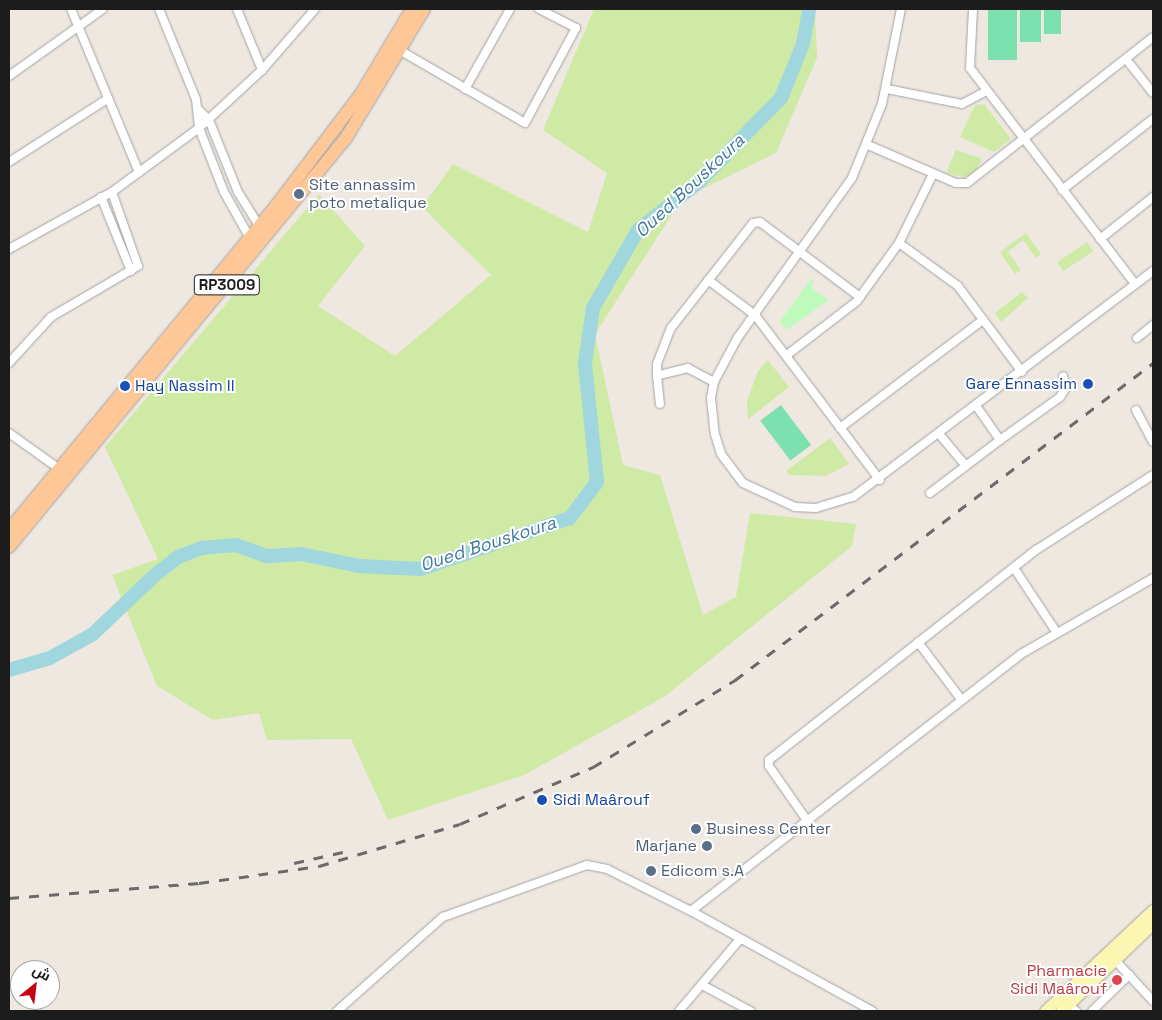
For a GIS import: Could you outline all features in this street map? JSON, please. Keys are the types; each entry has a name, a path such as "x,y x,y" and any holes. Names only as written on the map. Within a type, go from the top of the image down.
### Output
{"main road":[{"name":"RP3009","path":"9,547 65,474 255,243 361,94 412,9"},
{"name":"RP3009","path":"263,232 346,138 401,51 424,9"},
{"name":"RP3009","path":"9,530 65,474"}],"street":[{"path":"72,9 107,99 140,172"},
{"path":"9,76 103,9"},
{"path":"159,9 199,110 199,128 228,201 255,243"},
{"path":"237,9 262,70"},
{"path":"9,249 112,192 199,128 262,70 315,9"},
{"path":"466,89 510,9"},
{"path":"401,51 527,122 576,28 539,9"},
{"path":"901,9 887,89 868,146 841,197 755,315 714,382 711,416 722,454 743,483 756,493 795,507 816,508 853,497 880,480 940,435 1153,271"},
{"path":"973,9 967,58 986,91 1136,284"},
{"path":"868,146 934,174 967,183 1153,37"},
{"path":"1126,59 1153,93"},
{"path":"887,89 962,104 986,91"},
{"path":"9,162 107,99"},
{"path":"199,110 209,120 238,192 263,232"},
{"path":"1062,190 1153,119"},
{"path":"787,355 860,297 899,243 934,174"},
{"path":"9,363 51,317 131,272 138,265 112,192"},
{"path":"101,197 131,272"},
{"path":"1100,239 1153,197"},
{"path":"660,404 657,376 671,328 756,221 860,297"},
{"path":"899,243 945,272 1022,372"},
{"path":"708,280 755,315 880,480"},
{"path":"840,428 983,320"},
{"path":"1137,338 1153,326"},
{"path":"657,376 688,368 714,382"},
{"path":"930,493 1060,397 1066,388 1063,376"},
{"path":"977,407 1000,440"},
{"path":"1136,410 1153,442"},
{"path":"9,433 65,474"},
{"path":"940,435 966,466"},
{"path":"806,819 769,766 770,760 1014,568 1153,476"},
{"path":"1014,568 1057,633"},
{"path":"691,911 960,698 1057,633 1153,578"},
{"path":"918,642 960,698"},
{"path":"337,1011 442,918 575,867 606,869 691,911 872,1011"},
{"path":"1068,1009 1151,920"},
{"path":"1045,1011 1151,920"},
{"path":"680,1011 740,939"},
{"path":"1114,959 1153,1001"},
{"path":"1092,1011 1129,975"},
{"path":"702,985 750,1011"}],"green space":[{"path":"594,9 815,9 817,58 776,153 682,199 595,334 623,465 660,475 703,615 736,597 750,513 856,524 852,546 664,697 524,775 388,820 351,739 267,740 259,713 213,720 157,686 112,575 158,559 105,447 319,194 365,246 318,306 395,356 491,275 422,207 453,164 588,232 607,173 543,130"},
{"path":"988,9 1017,9 1017,60 988,60"},
{"path":"1020,9 1041,9 1041,42 1020,42"},
{"path":"1044,9 1061,9 1061,34 1044,34"},
{"path":"984,104 1011,139 994,152 960,137 975,105"},
{"path":"956,150 982,159 974,173 964,177 946,173"},
{"path":"1026,233 1041,254 1036,258 1023,240 1008,252 1021,270 1015,274 1000,252"},
{"path":"1087,242 1093,251 1063,271 1057,262"},
{"path":"811,279 814,281 811,288 829,300 786,330 780,321"},
{"path":"1022,292 1028,298 1001,322 995,313"},
{"path":"768,360 789,387 748,419 747,401 758,371"},
{"path":"781,405 811,445 790,461 760,421"},
{"path":"830,438 849,464 825,476 789,475 786,471"}],"waterway":[{"name":"Oued Bouskoura","path":"9,670 50,658 93,634 155,575 178,557 202,548 236,545 267,556 301,554 359,566 420,569 570,518 597,482 585,363 593,308 638,230 699,182 781,98 803,44 809,9"}],"railway":[{"path":"9,898 199,883 319,866 460,824 593,767 735,680 1153,363"},
{"path":"294,863 343,852"}],"place":[{"name":"Site annassim poto metalique","path":"299,194"},
{"name":"Gare Ennassim","path":"1088,384"},
{"name":"Hay Nassim II","path":"125,386"},
{"name":"Sidi Maârouf","path":"542,800"},
{"name":"Business Center","path":"696,829"},
{"name":"Marjane","path":"707,846"},
{"name":"Edicom s.A","path":"651,871"},
{"name":"Pharmacie Sidi Maârouf","path":"1117,980"}]}
